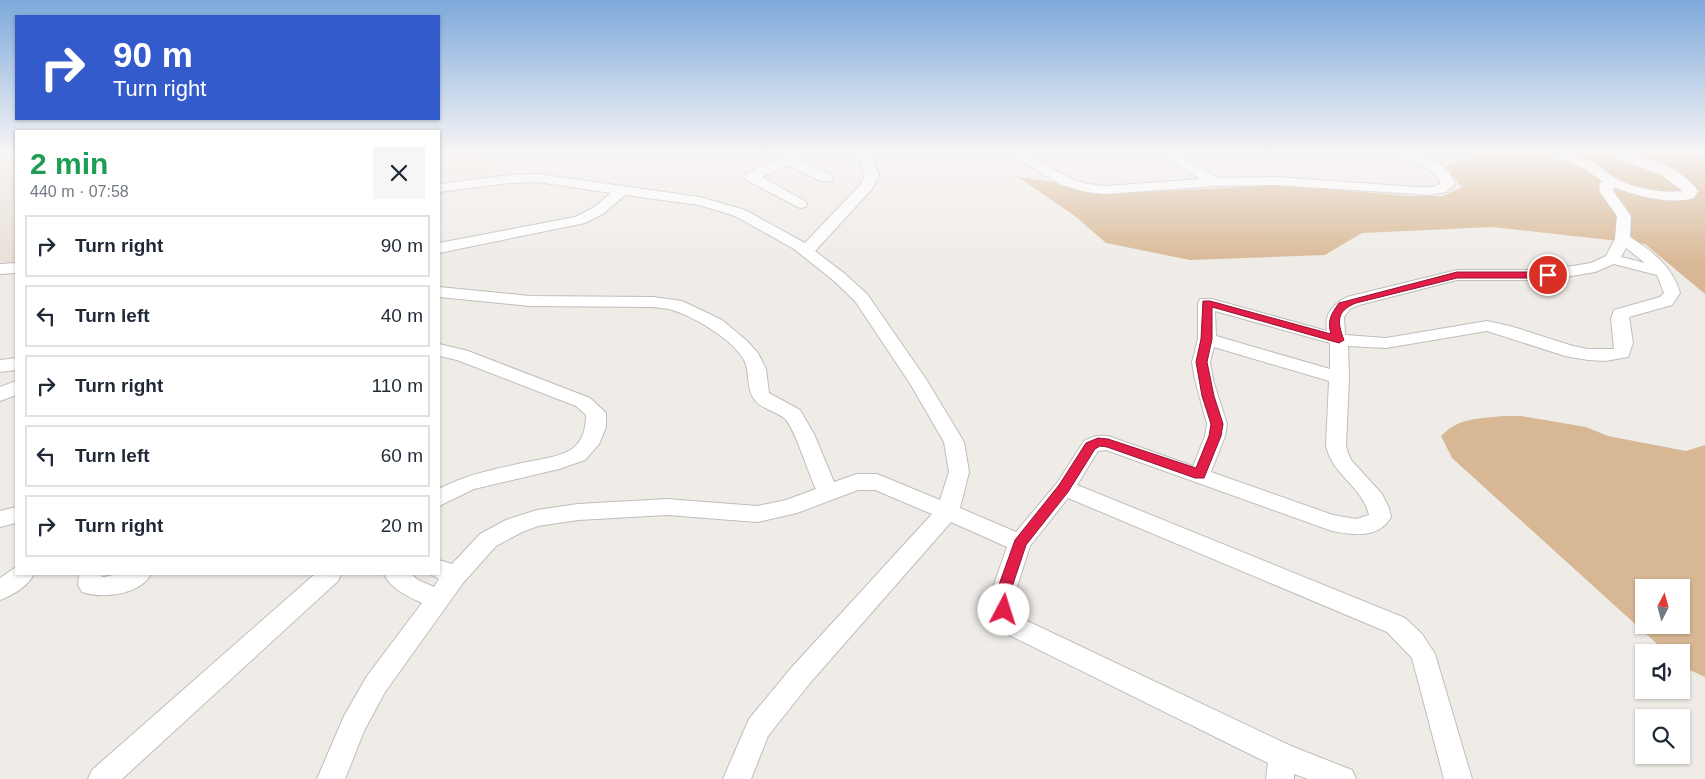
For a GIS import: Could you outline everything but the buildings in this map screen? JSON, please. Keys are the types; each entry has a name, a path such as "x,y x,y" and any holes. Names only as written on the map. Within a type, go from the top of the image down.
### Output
{"street":[{"path":"617,189 700,201 723,207 740,213 806,251 839,277 861,298 919,383 954,442 959,472 948,511 801,675 758,728 737,779"},
{"path":"773,189 800,204"},
{"path":"806,251 864,189"},
{"path":"1100,189 1115,189"},
{"path":"1394,189 1435,191 1440,189"},
{"path":"1342,779 1282,768 1014,626 1004,610 1003,593 1020,543 1064,488 1091,446 1098,442 1108,443 1200,474 1332,523 1356,527 1374,524 1380,517 1379,507 1372,495 1339,457 1336,445 1340,378 1339,340 1333,325 1342,305 1457,275 1548,275 1595,267 1612,259 1623,239 1624,216 1607,189"},
{"path":"1641,189 1670,197 1689,195 1691,191 1689,189"},
{"path":"440,248 580,220 598,211 622,190"},
{"path":"1200,474 1215,436 1217,424 1208,396 1201,362 1206,339 1206,303 1339,340 1386,343 1487,326 1501,328 1571,351 1591,356 1610,357 1622,354 1625,345 1619,322 1620,314 1666,301 1672,293 1671,285 1662,272 1638,249 1623,239"},
{"path":"1612,259 1662,272"},
{"path":"0,269 15,268"},
{"path":"440,292 530,301 653,302 676,305 700,315 716,324 742,345 752,358 757,370 758,389 762,397 793,416 804,434 818,472 828,491"},
{"path":"1206,339 1340,378"},
{"path":"440,350 462,355 583,402 596,413 596,427 589,444 578,454 559,462 468,483 440,497"},
{"path":"0,366 15,364"},
{"path":"0,395 15,388"},
{"path":"331,779 353,725 376,684 438,599 447,573 488,540 514,526 537,518 578,512 667,507 757,514 789,507 828,491 857,482 877,482 1020,543"},
{"path":"1064,488 1396,625 1413,641 1423,654 1458,779"},
{"path":"0,518 15,515"},
{"path":"0,590 22,575"},
{"path":"90,575 90,585 104,588 122,584 138,575"},
{"path":"102,779 329,575"},
{"path":"396,575 410,587 438,599"}],"shaded area":[{"path":"0,189 15,189 15,262 0,262"},
{"path":"1036,189 1077,189 1105,194 1195,189 1331,189 1409,196 1443,196 1457,189 1705,189 1705,294 1645,244 1492,227 1362,233 1325,255 1190,260 1106,243 1075,216"},
{"path":"1521,416 1586,427 1608,436 1686,451 1705,445 1705,677 1690,670 1690,644 1657,644 1646,634 1690,634 1690,579 1635,579 1635,624 1452,458 1441,436 1455,425 1477,419"}],"route":[{"path":"1004,610 1003,593 1020,543 1064,488 1091,446 1098,442 1108,443 1200,474 1215,436 1217,424 1208,396 1201,362 1206,339 1206,303 1339,340 1333,325 1337,313 1342,305 1353,301 1457,275 1548,275"}]}
